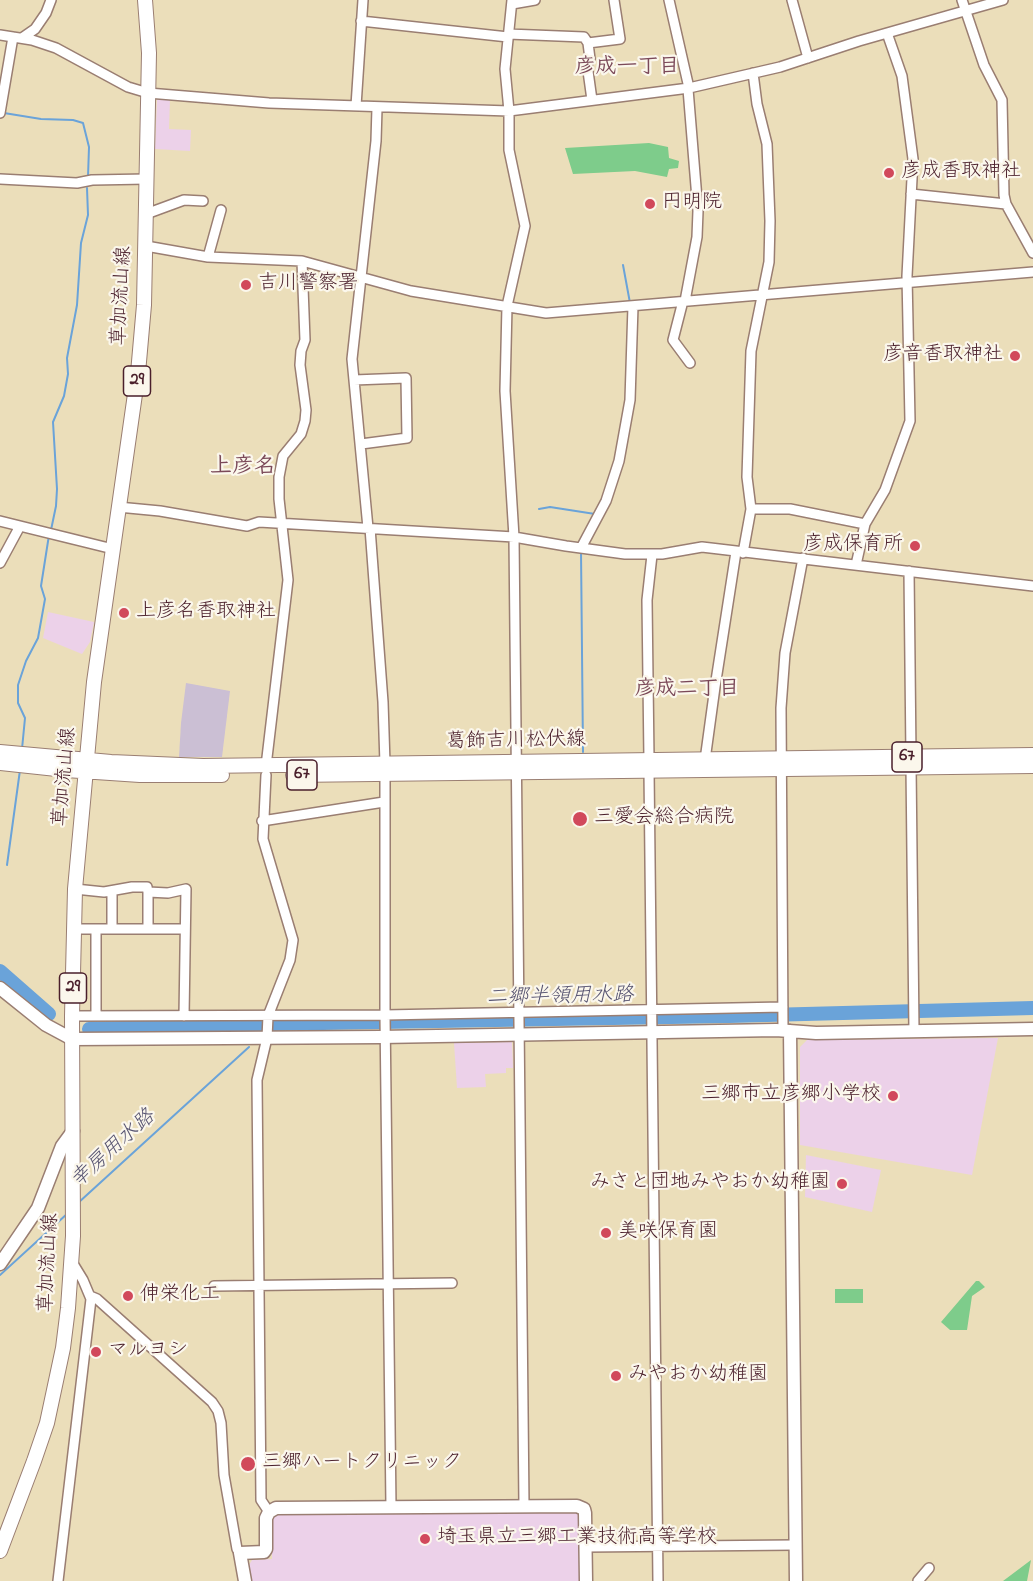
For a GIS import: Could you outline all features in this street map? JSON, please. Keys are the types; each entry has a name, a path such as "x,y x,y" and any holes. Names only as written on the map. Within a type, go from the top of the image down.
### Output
{"main road":[{"name":"草加流山線","path":"2,1542 47,1423 69,1308 73,1209 72,1016 75,889 94,682 141,345 146,246 149,31 145,0"},
{"name":"葛飾吉川松伏線","path":"0,752 86,766"},
{"name":"葛飾吉川松伏線","path":"0,763 193,766 266,770 911,761 1033,755"},
{"name":"葛飾吉川松伏線","path":"649,765 705,760 781,763"},
{"name":"葛飾吉川松伏線","path":"911,761 1033,766"}],"street":[{"path":"0,112 18,38 35,29 46,14 51,0"},
{"path":"356,106 363,0"},
{"path":"524,1506 518,767 514,537 505,391 507,306 525,230 510,159 505,69 512,2 535,0"},
{"path":"588,43 620,39 614,0"},
{"path":"669,0 688,88 698,212 698,237 673,340 690,363"},
{"path":"792,0 808,58"},
{"path":"962,0 984,65 1002,100 1006,204 1033,253"},
{"path":"0,35 56,48 128,87 148,93 269,103 509,111 688,88 808,58 1003,0"},
{"path":"361,21 508,35 584,37 588,43 590,59 587,64 592,100"},
{"path":"856,565 865,524 885,490 910,421 908,282 913,159 902,76 887,33"},
{"path":"705,760 715,687 740,552 751,509 747,477 751,351 769,262 771,221 767,144 757,104 753,73"},
{"path":"377,108 376,141 352,359 382,682 385,769 391,1507"},
{"path":"0,179 77,183 92,180 147,179"},
{"path":"910,194 1006,204"},
{"path":"146,214 184,200 203,201"},
{"path":"208,257 220,210"},
{"path":"146,246 208,257 302,261 411,291 546,313 1033,272"},
{"path":"269,1512 261,1500 256,1080 268,1033 268,1016 290,960 292,940 263,839 262,821 288,580 278,490 283,456 301,434 305,421 300,365 305,340 302,261"},
{"path":"581,548 606,501 619,461 630,400 633,306"},
{"path":"354,380 406,378 407,438 361,444"},
{"path":"118,507 160,511 248,526 259,522 514,537 581,548 652,555 672,554 702,547 1033,586"},
{"path":"751,509 790,509 865,524"},
{"path":"0,521 113,549"},
{"path":"0,563 20,526"},
{"path":"652,555 647,600 657,1581"},
{"path":"796,1581 781,708 785,653 803,558"},
{"path":"909,571 914,1031"},
{"path":"262,821 384,802"},
{"path":"75,889 105,892 147,887 148,929"},
{"path":"148,892 168,893 186,889 184,1016"},
{"path":"112,891 112,929"},
{"path":"73,929 184,929"},
{"path":"96,929 96,1016"},
{"path":"0,988 46,1025 72,1038 268,1033 520,1013 651,1020 785,1020 816,1033 1033,1029"},
{"path":"72,1016 268,1016 386,1024 520,1029 651,1020 785,1020"},
{"path":"0,1264 38,1208 62,1146 73,1131"},
{"path":"57,1581 91,1299 72,1262"},
{"path":"214,1286 452,1283"},
{"path":"90,1296 97,1299 212,1402 218,1411 224,1474 245,1581"},
{"path":"240,1553 264,1552 266,1549 266,1518 269,1512 276,1508 582,1507 585,1513 586,1581"},
{"path":"585,1547 795,1545"},
{"path":"918,1581 929,1568"}],"shaded area":[{"path":"157,99 170,99 169,129 191,130 190,151 155,149"},
{"path":"48,612 94,622 90,642 82,654 43,638"},
{"path":"186,683 230,691 222,757 179,757"},
{"name":"三郷市立彦郷小学校","path":"998,1038 972,1175 800,1145 800,1047 807,1040"},
{"path":"512,1042 513,1068 506,1068 506,1073 485,1074 486,1087 457,1088 454,1043"},
{"name":"みさと団地みやおか幼稚園","path":"806,1155 881,1170 872,1212 805,1197"},
{"name":"埼玉県立三郷工業技術高等学校","path":"575,1510 579,1515 579,1581 252,1581 249,1565 252,1560 272,1559 271,1519 275,1515"}],"green space":[{"path":"649,143 668,147 669,158 679,161 678,168 669,169 667,177 635,171 573,174 565,148"},
{"path":"976,1281 985,1287 972,1296 967,1330 950,1330 941,1322"},
{"path":"835,1289 863,1289 863,1303 835,1303"},
{"path":"1031,1560 1027,1581 1003,1581"}],"waterway":[{"path":"4,113 83,123 89,147 88,177"},
{"path":"51,530 57,489 53,422 64,396 68,374 67,358 77,305 81,243 88,215 87,188"},
{"path":"623,265 630,303"},
{"path":"539,509 550,507 595,514"},
{"path":"22,749 25,718 18,703 18,685 26,661 38,638 45,599 41,586 49,535"},
{"path":"581,551 583,752"},
{"path":"7,865 20,770"},
{"name":"二郷半領用水路","path":"0,971 49,1014"},
{"name":"二郷半領用水路","path":"89,1029 1033,1008"},
{"name":"幸房用水路","path":"78,1203 249,1047"},
{"name":"幸房用水路","path":"0,1275 68,1213"}],"place":[{"name":"彦成香取神社","path":"889,173"},
{"name":"円明院","path":"650,204"},
{"name":"吉川警察署","path":"246,285"},
{"name":"彦音香取神社","path":"1015,356"},
{"name":"彦成保育所","path":"915,546"},
{"name":"上彦名香取神社","path":"124,613"},
{"name":"三愛会総合病院","path":"580,819"},
{"name":"三郷市立彦郷小学校","path":"893,1096"},
{"name":"みさと団地みやおか幼稚園","path":"842,1184"},
{"name":"美咲保育園","path":"606,1233"},
{"name":"伸栄化工","path":"128,1296"},
{"name":"マルヨシ","path":"96,1352"},
{"name":"みやおか幼稚園","path":"616,1376"},
{"name":"三郷ハートクリニック","path":"248,1464"},
{"name":"埼玉県立三郷工業技術高等学校","path":"425,1539"}],"district":[{"name":"彦成一丁目","path":"627,69"},
{"name":"上彦名","path":"243,468"},
{"name":"彦成二丁目","path":"687,691"}]}
